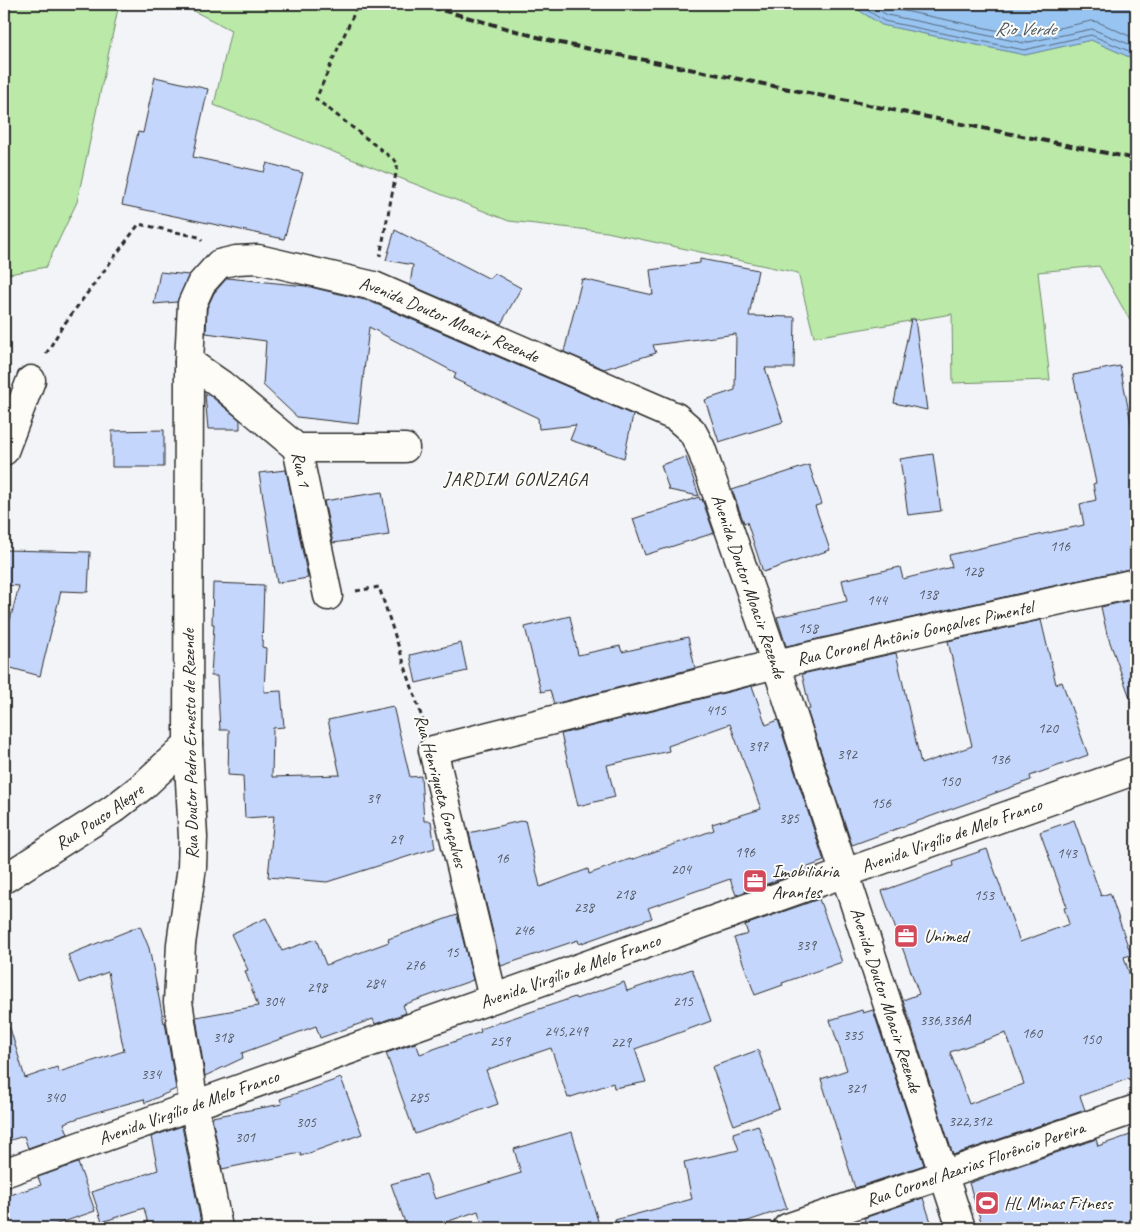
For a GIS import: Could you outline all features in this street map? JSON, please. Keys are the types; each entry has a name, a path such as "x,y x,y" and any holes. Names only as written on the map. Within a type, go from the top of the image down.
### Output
{"street":[{"name":"Avenida Doutor Moacir Rezende","path":"219,264 236,260 258,259 374,286 676,417 692,431 701,448 776,664 961,1228"},
{"name":"Rua Doutor Pedro Ernesto de Rezende","path":"218,1228 194,1105 178,1002 181,944 192,867 193,837 188,744 189,362 192,304 201,284 219,264"},
{"name":"Rua 1","path":"189,362 222,385 297,448 328,596"},
{"path":"4,451 31,380"},
{"path":"297,448 405,448"},
{"name":"Rua Coronel Antônio Gonçalves Pimentel","path":"433,750 776,664 1136,583"},
{"name":"Rua Pouso Alegre","path":"4,879 112,810 143,786 188,744"},
{"name":"Rua Henriqueta Gonçalves","path":"433,750 493,998"},
{"name":"Avenida Virgílio de Melo Franco","path":"4,1173 1136,770"},
{"name":"Rua Coronel Azarias Florêncio Pereira","path":"786,1228 1136,1110"}],"path":[{"path":"356,7 316,99 398,163 374,286"},
{"path":"31,380 62,327 139,224 199,237 219,264"},
{"name":"Rua Henriqueta Gonçalves","path":"378,587 433,750"}],"green space":[{"path":"4,4 119,4 77,202 46,267 4,275"},
{"path":"180,4 849,4 882,25 1025,55 1091,40 1136,60 1136,331 1099,266 1038,272 1050,380 953,383 952,314 814,337 798,273 607,232 509,221 214,105 231,30"}],"water":[{"name":"Rio Verde","path":"849,4 1136,4 1136,60 1091,40 1025,55 882,25"}],"building":[{"path":"155,77 208,89 193,157 264,172 267,163 303,173 284,239 122,205 138,132 143,133"},
{"path":"395,230 490,279 494,273 521,288 501,324 410,285 413,265 386,260"},
{"path":"700,259 758,270 749,316 795,317 794,368 765,368 783,422 719,442 705,400 735,390 736,334 653,345 656,353 604,369 564,352 582,279 653,295 650,270 700,263"},
{"path":"160,272 189,275 177,302 154,304"},
{"path":"227,278 306,286 369,301 633,415 624,458 570,440 576,425 539,429 538,418 454,379 456,373 369,327 358,424 297,417 263,385 266,341 206,333 207,308 214,293"},
{"path":"911,319 915,319 927,410 894,403"},
{"path":"1120,366 1136,448 1136,568 786,646 777,617 847,601 842,580 900,567 903,579 952,567 949,555 1084,525 1080,504 1096,500 1093,484 1096,483 1073,375"},
{"path":"205,394 212,397 240,420 240,429 208,429"},
{"path":"164,430 164,467 112,467 112,431"},
{"path":"933,454 941,511 908,515 900,459"},
{"path":"686,457 699,496 669,490 661,465"},
{"path":"809,465 822,504 815,506 830,550 763,572 747,522 744,523 732,490"},
{"path":"286,470 308,578 277,583 259,473"},
{"path":"382,492 389,535 333,543 324,501"},
{"path":"699,497 700,500 702,499 714,533 645,555 633,519"},
{"path":"5,550 90,552 88,592 61,591 40,676 4,666 4,643 19,586 5,585"},
{"path":"213,583 264,585 262,647 266,648 264,692 281,691 284,727 273,728 272,777 340,775 328,720 393,706 410,777 421,776 424,821 431,821 435,848 327,882 268,877 274,816 245,818 243,776 228,775 229,730 220,730 217,676 211,676 214,624 212,624"},
{"path":"1136,599 1136,705 1133,706 1107,634 1101,607"},
{"path":"570,616 578,655 620,646 622,652 688,637 695,668 554,704 550,690 541,692 525,627"},
{"path":"1041,620 1056,684 1062,682 1088,755 1030,776 1031,780 852,845 807,710 810,709 802,674 896,653 921,764 972,746 948,641"},
{"path":"461,643 467,671 416,683 410,655"},
{"path":"752,686 766,725 778,720 824,861 808,867 809,869 736,895 730,879 648,908 652,918 579,944 578,940 501,966 469,833 525,820 540,887 588,869 589,874 631,860 714,830 712,824 761,809 730,724 668,746 669,751 607,765 615,797 578,806 561,734"},
{"path":"1074,820 1101,896 1110,893 1131,955 1124,957 1136,995 1136,1076 1080,1096 1085,1110 953,1155 903,1000 919,994 882,891 953,866 952,861 987,849 1020,942 1069,924 1064,908 1067,907 1040,832","holes":["1006,1033 1024,1084 969,1104 950,1052"]},
{"path":"819,899 842,962 782,983 783,985 755,995 734,938 748,934 745,925"},
{"path":"457,915 473,980 403,1005 406,1013 375,1024 373,1019 320,1038 316,1026 242,1053 243,1058 205,1076 196,1017 258,1006 245,971 248,970 231,934 266,918 282,951 316,939 326,965 389,942 388,939"},
{"path":"140,926 149,948 165,1022 176,1089 145,1103 144,1099 64,1123 68,1134 28,1148 24,1136 4,1142 4,1028 10,1028 25,1078 57,1067 59,1072 124,1051 108,972 79,983 68,955"},
{"path":"692,969 711,1021 635,1049 646,1082 614,1088 613,1083 568,1098 551,1048 486,1070 498,1104 415,1134 386,1053 416,1043 420,1054 481,1032 480,1029 575,997 576,999 624,982 627,991"},
{"path":"862,1010 863,1013 873,1010 924,1165 855,1188 821,1079 847,1070 830,1020"},
{"path":"758,1050 779,1108 734,1125 712,1067"},
{"path":"341,1078 362,1134 301,1156 300,1153 222,1169 212,1117 282,1104 280,1099"},
{"path":"758,1125 787,1208 733,1226 721,1228 617,1228 615,1220 692,1199 684,1162 739,1150 733,1133"},
{"path":"182,1126 202,1228 149,1228 144,1208 102,1222 92,1192 158,1170 151,1137"},
{"path":"572,1132 600,1228 483,1228 478,1211 429,1228 407,1228 391,1184 426,1174 435,1199 521,1173 514,1149"},
{"path":"1136,1133 1136,1228 983,1228 969,1183 1096,1139 1098,1146"},
{"path":"78,1163 95,1211 46,1228 4,1228 4,1197 41,1185 38,1177"},
{"path":"923,1198 933,1228 868,1228 864,1218"}],"railway":[{"path":"420,4 555,42 1136,159"}],"place":[{"name":"Imobiliária Arantes","path":"755,881"},
{"name":"Unimed","path":"906,936"},
{"name":"HL Minas Fitness","path":"987,1203"}],"district":[{"name":"JARDIM GONZAGA","path":"516,479"}]}
